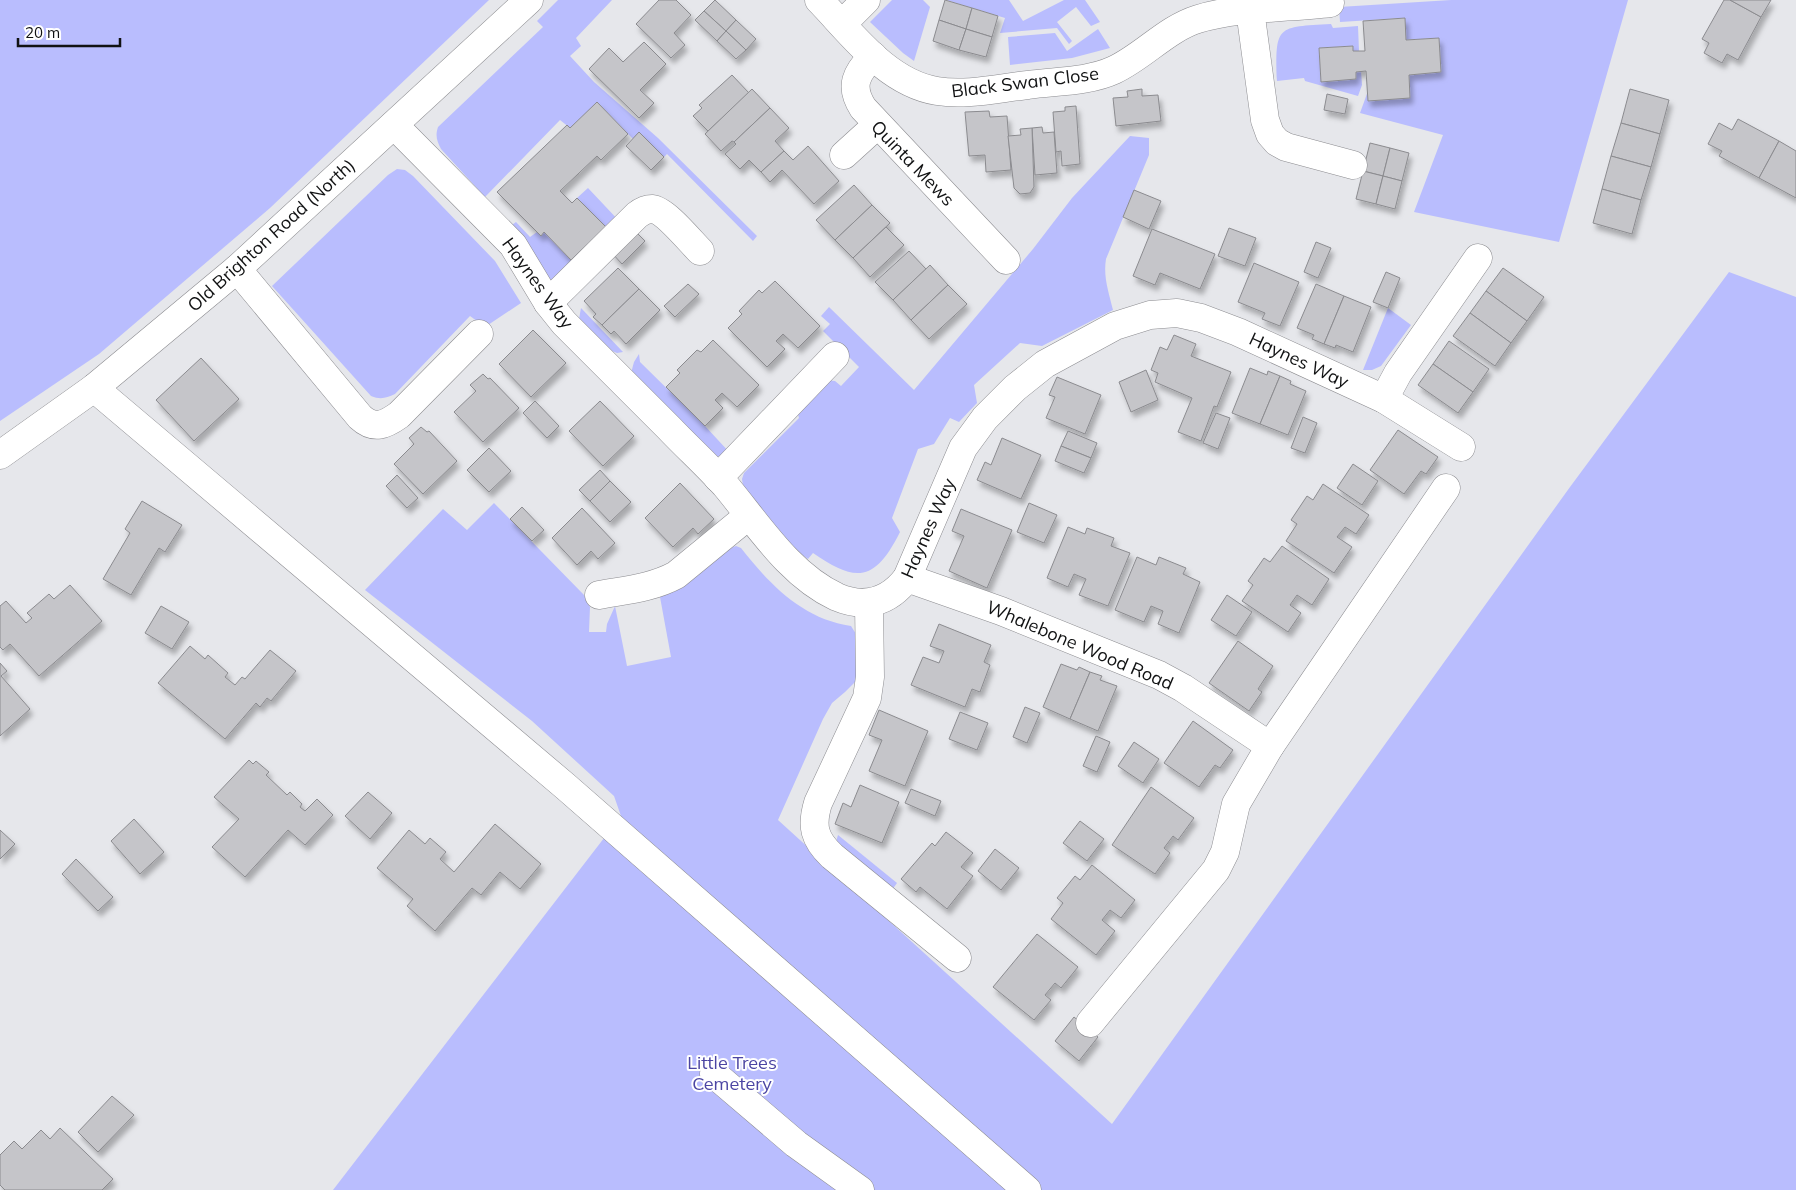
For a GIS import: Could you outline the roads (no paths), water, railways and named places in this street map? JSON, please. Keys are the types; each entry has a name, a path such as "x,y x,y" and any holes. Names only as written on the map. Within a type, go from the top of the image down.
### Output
{"street":[{"name":"Old Brighton Road (North)","path":"0,455 94,388 237,268 530,0"},
{"name":"Black Swan Close","path":"819,0 873,56 903,78 928,89 939,91 972,91 1098,75 1114,70 1129,61 1181,25 1211,15 1321,3"},
{"path":"842,24 866,0"},
{"path":"1250,10 1257,66 1270,134 1277,142 1286,147 1353,166"},
{"name":"Quinta Mews","path":"873,56 857,77 856,92 863,108 1006,260"},
{"name":"Haynes Way","path":"394,125 513,245 548,303 564,323 718,478 778,550 813,582 837,597 869,603 898,590 907,578 963,448 985,418 1015,388 1045,364 1097,335 1123,323 1150,315 1177,313 1201,318 1276,348 1384,399 1461,447"},
{"path":"844,155 877,125"},
{"path":"548,303 644,210 653,209 662,213 700,251"},
{"path":"1384,399 1398,373 1478,258"},
{"path":"237,268 360,417 373,426 389,423 399,415 478,334"},
{"path":"718,478 834,356"},
{"path":"94,388 565,786 1027,1190"},
{"path":"1090,1023 1216,870 1226,852 1236,804 1270,746 1446,488"},
{"path":"599,595 652,586 676,575 748,516"},
{"name":"Whalebone Wood Road","path":"907,578 1001,611 1159,675 1183,688 1270,746"},
{"path":"869,603 870,677 868,693 863,709 818,803 814,822 815,830 818,840 832,856 957,958"},
{"path":"714,1074 796,1144 860,1190"}],"park label":[{"name":"Little Trees Cemetery","path":"732,1072"}]}
